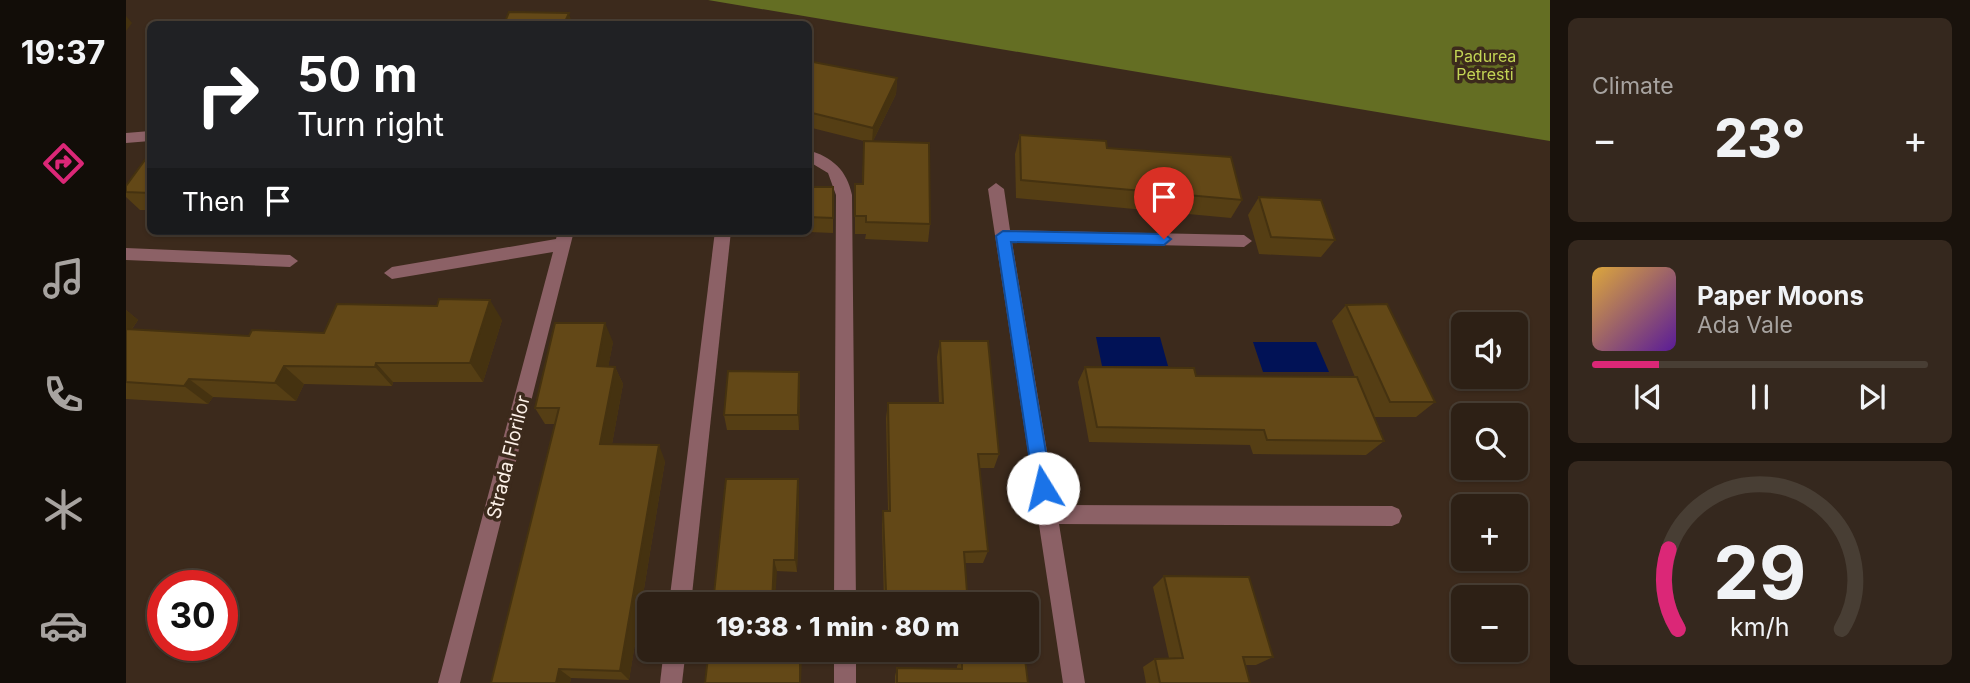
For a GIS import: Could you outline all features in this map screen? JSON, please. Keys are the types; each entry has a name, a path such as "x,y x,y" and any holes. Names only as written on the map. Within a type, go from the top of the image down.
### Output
{"street":[{"path":"126,138 147,136"},
{"path":"812,157 835,170 843,183 844,195 845,592"},
{"path":"996,189 1073,683"},
{"path":"681,592 723,235"},
{"path":"1003,236 1244,241"},
{"path":"392,273 564,238"},
{"name":"Strada Florilor","path":"449,683 564,238"},
{"path":"126,254 290,261"},
{"path":"1047,514 1392,516"},
{"path":"671,683 673,662"},
{"path":"845,662 845,683"}],"green space":[{"name":"Padurea Petresti","path":"708,0 1550,0 1550,141"}],"shaded area":[{"path":"1096,337 1160,337 1168,366 1102,366"},
{"path":"1253,342 1316,342 1329,372 1263,372"}],"building":[{"path":"509,12 569,13 565,21 505,21"},
{"path":"812,62 897,78 873,128 812,113"},
{"path":"1020,135 1106,141 1107,148 1231,157 1242,200 1021,180"},
{"path":"864,141 929,143 930,224 866,222 866,216 855,216 855,184 863,184"},
{"path":"147,157 147,193 126,192 126,186"},
{"path":"812,187 833,187 833,218 812,217"},
{"path":"1259,197 1321,200 1335,240 1271,237"},
{"path":"439,299 490,300 470,363 376,363 375,367 284,366 275,383 189,379 184,386 126,382 126,329 249,336 252,330 324,333 337,304 437,306"},
{"path":"1387,304 1435,402 1390,402 1346,305"},
{"path":"555,323 605,323 597,366 615,367 600,444 659,445 620,671 559,669 556,683 491,683 559,408 535,408"},
{"path":"940,341 988,341 999,454 978,454 988,551 964,552 967,592 886,592 883,511 890,511 888,403 943,403"},
{"path":"1085,367 1194,368 1196,376 1357,377 1384,441 1267,440 1264,430 1097,427"},
{"path":"728,371 799,372 798,415 724,415"},
{"path":"726,479 798,479 795,560 774,560 773,592 714,592"},
{"path":"1164,576 1249,577 1273,657 1243,657 1250,683 1160,683 1155,659 1183,658"},
{"path":"707,662 800,662 800,683 705,683"},
{"path":"962,662 1025,662 1028,683 897,683 897,668 962,669"}],"route":[{"path":"1043,488 1003,236 1164,239"}]}
